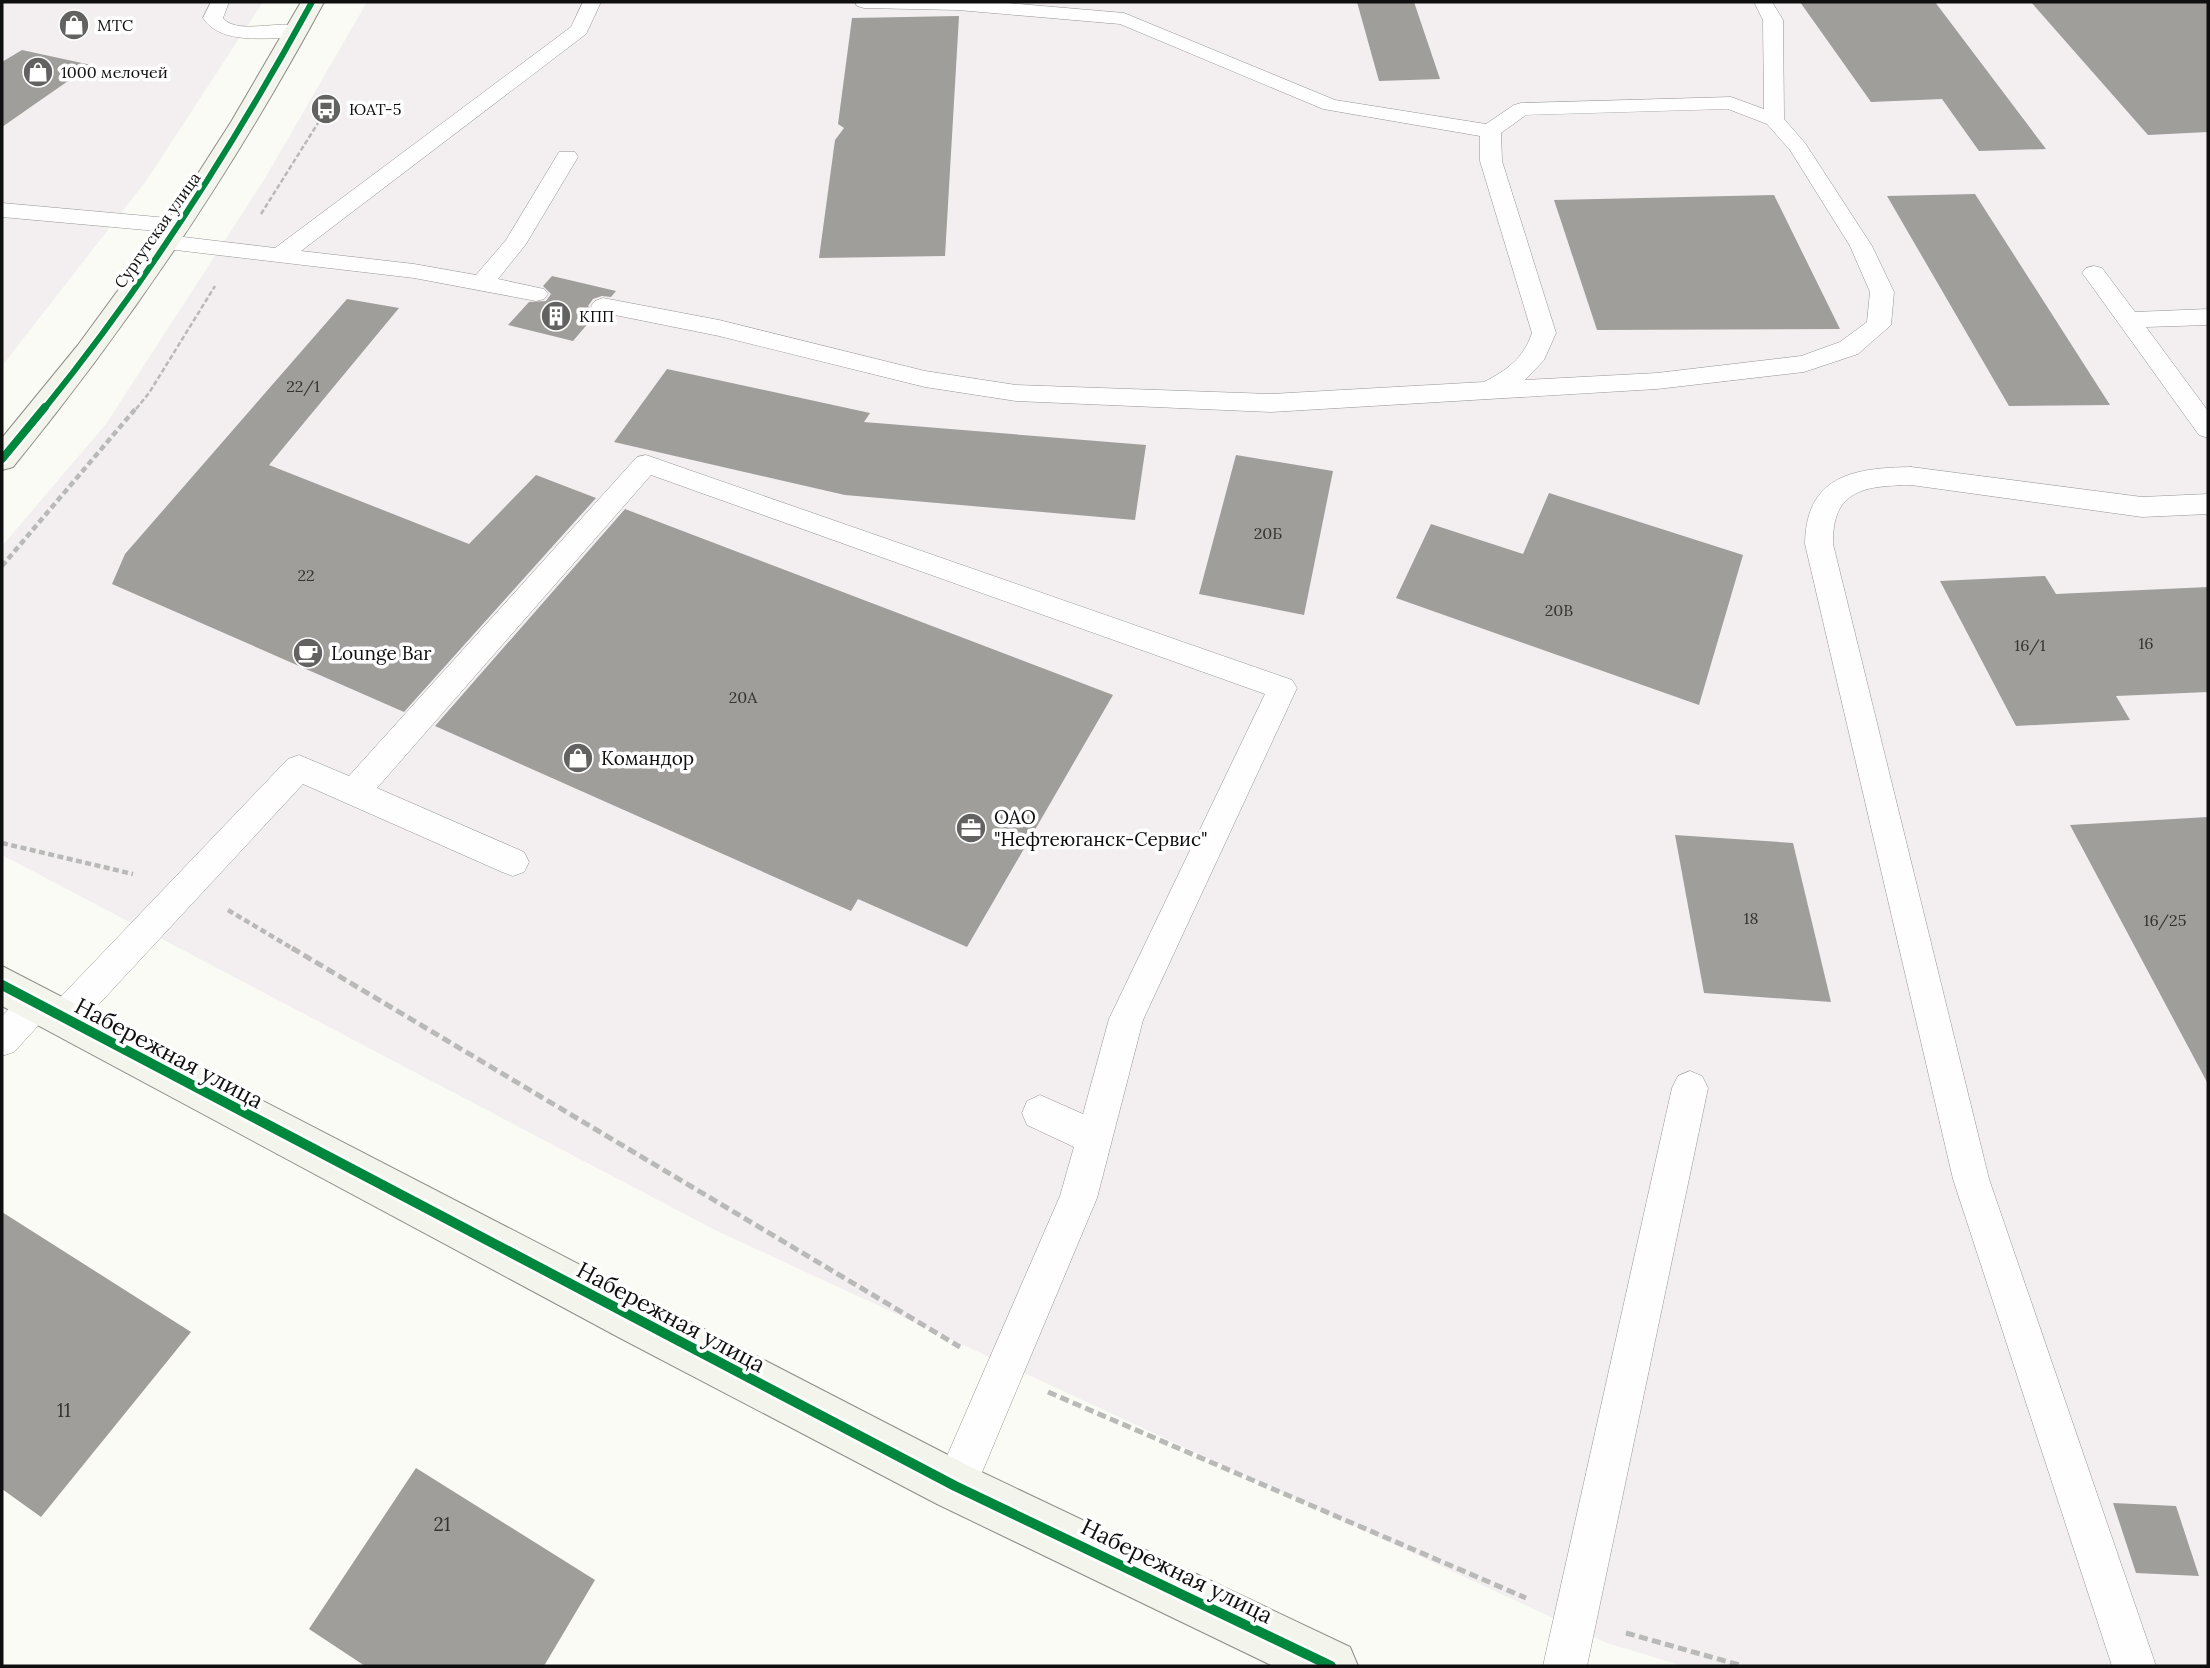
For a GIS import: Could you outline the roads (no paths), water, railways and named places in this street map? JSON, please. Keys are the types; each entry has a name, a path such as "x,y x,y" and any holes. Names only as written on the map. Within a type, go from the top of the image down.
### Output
{"street":[{"name":"Сургутская улица","path":"2,459 59,392 173,234 253,110 312,2"},
{"name":"Набережная улица","path":"34,1002 955,1486 1331,1666"}],"lane":[{"path":"220,2 213,18 218,26 233,31 296,32"},
{"path":"280,255 579,30 592,2"},
{"path":"864,2 958,4 1124,19"},
{"path":"603,306 719,328 925,379 1016,393 1271,403 1657,381 1804,365 1849,348 1879,325 1882,292 1861,246 1798,147 1774,120 1731,103 1521,109 1490,131 1330,105 1124,19 1090,2"},
{"path":"1763,2 1773,20 1774,120"},
{"path":"1488,391 1522,372 1539,352 1544,333 1491,161 1490,131"},
{"path":"482,284 515,244 567,157"},
{"path":"2,210 173,234 238,250 414,271 536,294"},
{"path":"2094,273 2208,429"},
{"path":"2128,320 2208,317"},
{"path":"354,792 646,464 1282,688 1126,1019 1078,1198 955,1486"},
{"path":"2134,1666 2034,1361 1970,1179 1819,544 1819,523 1829,500 1844,488 1870,477 1911,476 2142,507 2208,504"},
{"path":"2,1040 34,1002 188,886 299,768 513,862"},
{"path":"1565,1666 1690,1088"},
{"path":"1040,1114 1095,1138"}],"place":[{"name":"МТС","path":"74,25"},
{"name":"1000 мелочей","path":"38,72"},
{"name":"ЮАТ-5","path":"326,109"},
{"name":"КПП","path":"556,316"},
{"name":"Lounge Bar","path":"308,653"},
{"name":"Командор","path":"578,758"},
{"name":"ОАО \"Нефтеюганск-Сервис\"","path":"971,828"}]}
